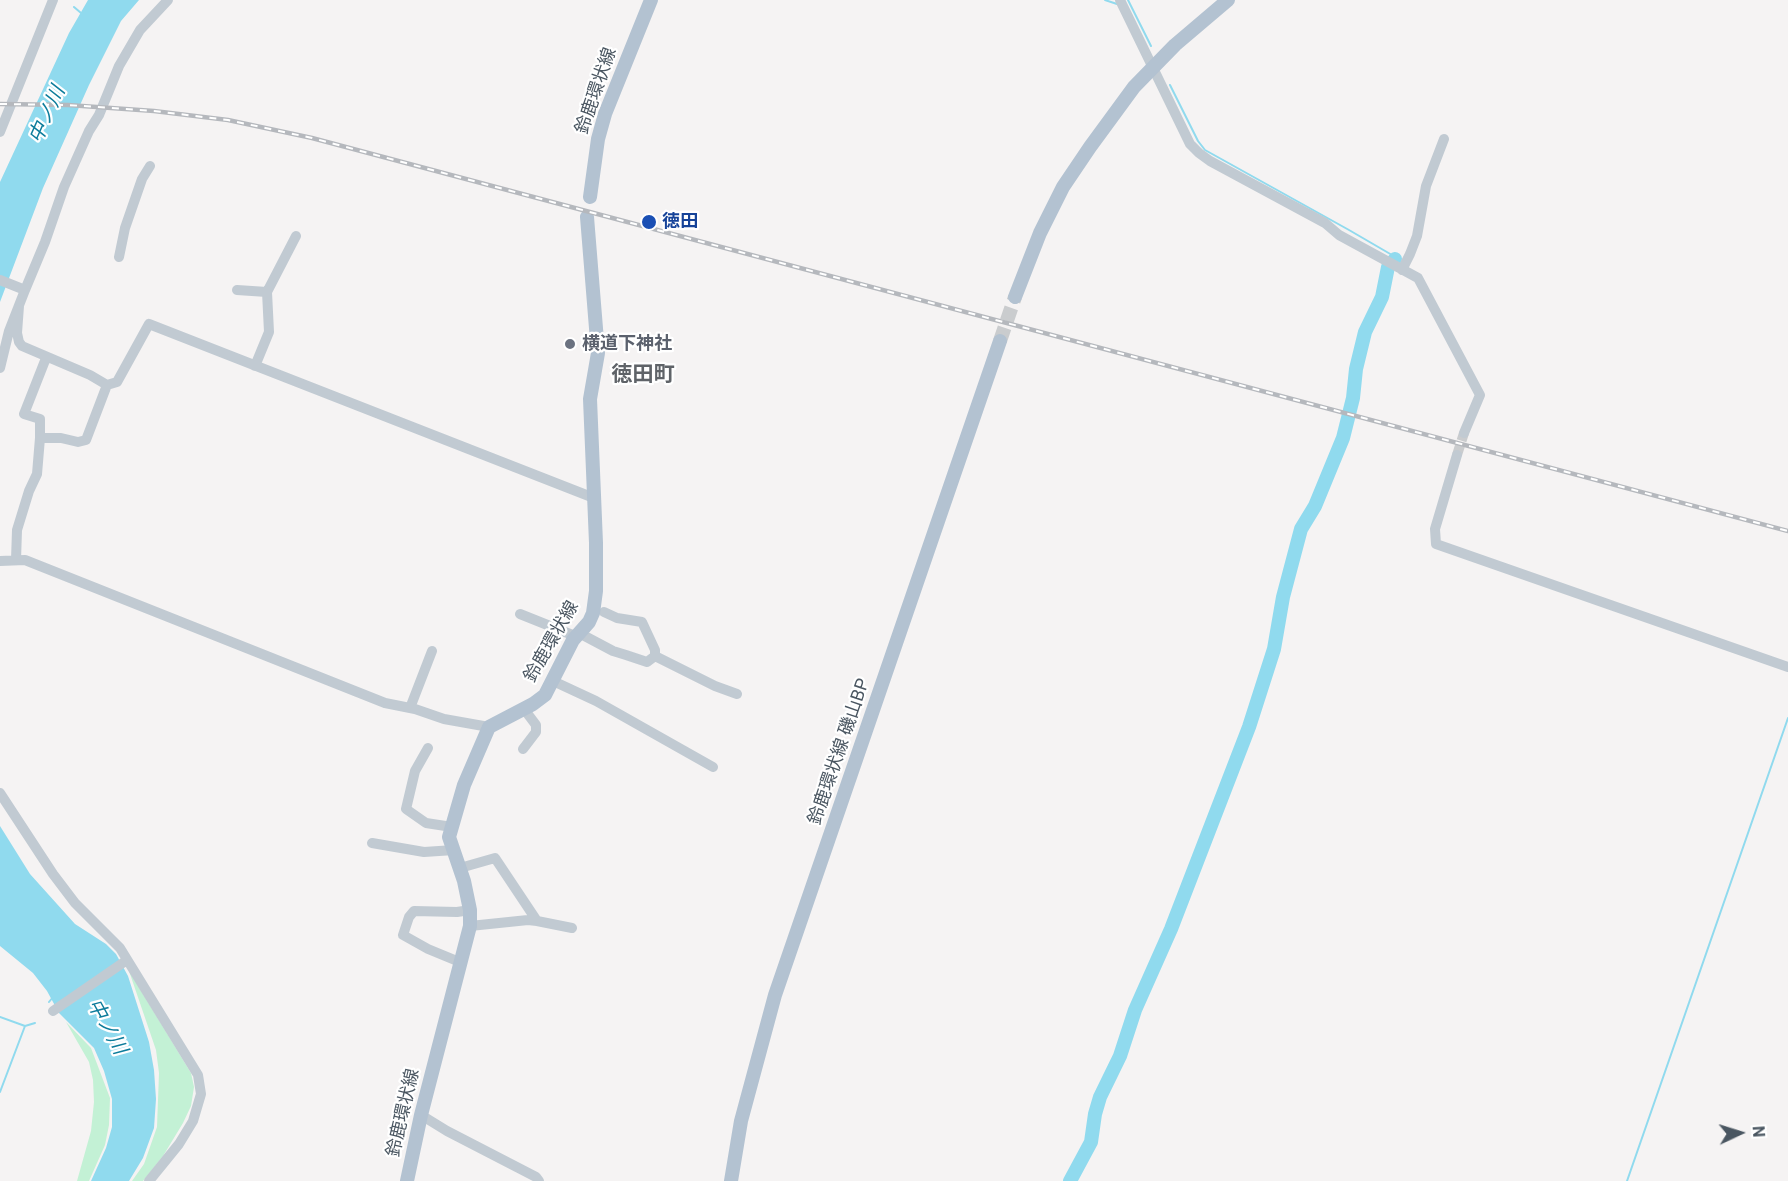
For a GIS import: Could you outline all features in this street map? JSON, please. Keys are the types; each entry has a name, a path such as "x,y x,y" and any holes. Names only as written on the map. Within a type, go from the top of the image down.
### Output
{"main road":[{"name":"鈴鹿環状線","path":"590,197 598,139 607,107 651,0"},
{"path":"1015,297 1040,233 1064,187 1134,87 1175,45 1228,0"},
{"name":"鈴鹿環状線","path":"407,1181 470,927 470,910 460,868 449,837 464,785 489,727 545,695 564,656 593,613 596,591 590,399 598,353 587,217"},
{"name":"鈴鹿環状線 磯山BP","path":"731,1181 741,1121 775,994 1000,341"}],"street":[{"path":"0,132 53,0"},
{"path":"0,368 23,289 45,242 64,187 89,131 99,115 119,66 141,30 168,0"},
{"path":"1120,0 1190,144 1203,157 1325,223 1339,235 1418,278 1480,395 1464,433"},
{"path":"1400,269 1410,254 1426,186 1444,139"},
{"path":"119,257 124,228 142,179 150,166"},
{"path":"255,366 269,332 267,292 296,236"},
{"path":"0,280 23,289"},
{"path":"237,290 267,292"},
{"path":"19,306 17,333 22,346 90,375 107,385 117,382 149,324 594,498"},
{"path":"16,560 17,530 29,491 38,474 40,438 40,419 24,414 46,358"},
{"path":"40,438 61,438 78,442 86,440 107,385"},
{"path":"1457,455 1435,529 1436,544 1788,667"},
{"path":"0,561 25,560 385,703 410,708 444,720 489,727"},
{"path":"520,614 648,662 655,656 655,650 642,622 617,618 604,612"},
{"path":"410,708 432,651"},
{"path":"655,656 715,686 737,694"},
{"path":"553,681 596,700 713,767"},
{"path":"523,749 536,732 536,725 524,709"},
{"path":"428,748 415,771 406,809 426,823 452,827"},
{"path":"0,794 75,903 111,938 127,960 192,1063 201,1085 199,1104 193,1121 179,1144 149,1181"},
{"path":"372,843 424,852 454,850"},
{"path":"460,868 495,858 537,921"},
{"path":"462,963 428,949 403,935 409,917 414,911 470,910"},
{"path":"470,927 528,920 572,928"},
{"path":"53,1011 127,960"},
{"path":"422,1115 447,1131 536,1177 539,1181"}],"green space":[{"path":"129,971 191,1073 194,1087 191,1106 183,1123 163,1156 143,1181 132,1181 144,1164 157,1127 159,1073 156,1050"},
{"path":"66,1022 91,1048 110,1098 109,1125 105,1145 89,1181 77,1181 91,1131 94,1102 93,1080 89,1062"}],"water":[{"name":"中ノ川","path":"88,0 139,0 121,21 89,85 43,188 0,302 0,182 69,33"},
{"name":"中ノ川","path":"0,826 30,874 75,924 106,944 116,954 128,976 149,1042 156,1099 154,1128 143,1158 129,1181 91,1181 106,1148 112,1127 112,1099 94,1048 59,1013 47,991 33,973 0,946"}],"waterway":[{"path":"1105,0 1117,4"},
{"path":"1128,0 1151,46"},
{"path":"74,7 81,13"},
{"path":"1170,85 1198,141 1205,150 1349,230 1395,259"},
{"path":"1070,1181 1091,1142 1100,1097 1120,1056 1135,1010 1171,929 1249,727 1274,649 1283,597 1301,529 1315,506 1343,438 1365,332 1382,297 1388,267 1395,259"},
{"path":"1627,1181 1788,718"},
{"path":"49,1002 53,997"},
{"path":"0,1017 25,1026 35,1023"},
{"path":"0,1092 25,1026"}],"tunnel":[{"path":"1000,341 1015,297"},
{"path":"1457,455 1464,433"}],"railway":[{"path":"0,104 68,105 154,111 228,120 312,138 1788,531"}],"place":[{"name":"徳田","path":"649,222"},
{"name":"横道下神社","path":"570,344"}],"district":[{"name":"徳田町","path":"643,376"}]}
